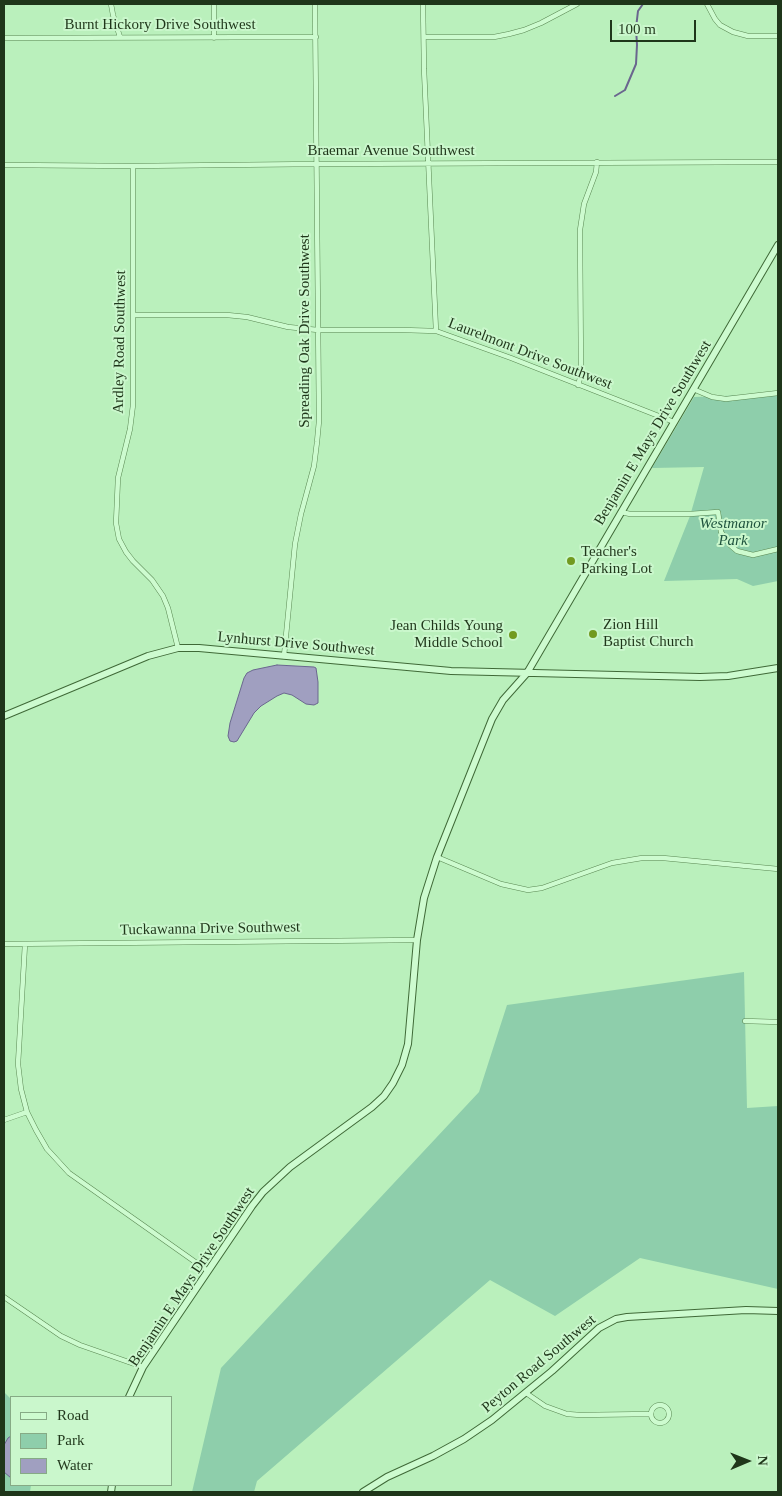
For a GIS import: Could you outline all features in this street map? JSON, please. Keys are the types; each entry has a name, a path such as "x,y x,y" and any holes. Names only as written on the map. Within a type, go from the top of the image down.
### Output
{"street":[{"path":"112,4 113,15 120,37"},
{"path":"214,4 214,38"},
{"name":"Spreading Oak Drive Southwest","path":"284,656 295,544 314,466 318,421 315,4"},
{"path":"423,4 436,331"},
{"path":"424,37 510,34 542,23 577,4"},
{"path":"707,4 715,20 733,32 748,36 778,36"},
{"name":"Burnt Hickory Drive Southwest","path":"4,38 316,37"},
{"path":"578,385 581,375 580,230 584,204 596,172 597,162"},
{"name":"Braemar Avenue Southwest","path":"4,165 778,162"},
{"name":"Ardley Road Southwest","path":"133,166 133,405 130,429 118,478 116,523 119,539 126,552 152,580 163,596 178,648"},
{"name":"Benjamin E Mays Drive Southwest","path":"129,1396 143,1367 252,1206 270,1184 290,1167 372,1107 384,1096 393,1083 402,1065 408,1044 417,940 424,898 437,857 483,737 503,700 526,672 778,245"},
{"name":"Laurelmont Drive Southwest","path":"134,315 227,314 288,327 318,330 436,331 511,358 674,422"},
{"path":"694,389 712,397 726,399 778,393"},
{"path":"621,512 630,514 690,514 718,512 721,532 738,551 753,555 778,549"},
{"name":"Lynhurst Drive Southwest","path":"4,713 148,656 178,648 199,648 451,671 700,677 755,673 778,668"},
{"path":"437,857 502,884 528,890 542,888 612,863 642,858 663,858 778,869"},
{"name":"Tuckawanna Drive Southwest","path":"4,944 417,940"},
{"path":"25,944 18,1064 21,1089 27,1112 36,1130 45,1146 69,1173 208,1271"},
{"path":"745,1021 778,1022"},
{"path":"4,1120 27,1112"},
{"path":"4,1297 61,1336 80,1345 143,1367"},
{"name":"Peyton Road Southwest","path":"363,1492 387,1477 433,1456 464,1439 492,1420 526,1393 599,1328 616,1319 746,1310 778,1311"},
{"path":"526,1393 545,1406 567,1414 651,1414"},
{"path":"658,1405 664,1406 668,1414 665,1420 660,1423 656,1422 651,1414 652,1409 658,1405"}],"green space":[{"name":"Westmanor Park","path":"778,394 778,581 753,586 737,579 664,581 690,516 704,467 652,468 694,397"},
{"path":"744,972 747,1108 778,1106 778,1289 640,1258 555,1316 490,1280 257,1481 254,1492 192,1492 221,1368 479,1092 507,1005"},
{"path":"4,1392 10,1398 10,1486 31,1486 30,1492 4,1492"}],"water":[{"path":"277,665 316,668 318,703 314,705 306,704 292,695 284,693 277,696 254,713 237,741 230,741 228,736 230,723 247,673"},
{"path":"10,1437 10,1477 4,1472 4,1445"}],"waterway":[{"path":"615,96 625,90 636,64 636,28 638,11 643,4"}],"place":[{"name":"Teacher's Parking Lot","path":"571,561"},
{"name":"Zion Hill Baptist Church","path":"593,634"},
{"name":"Jean Childs Young Middle School","path":"513,635"}]}
